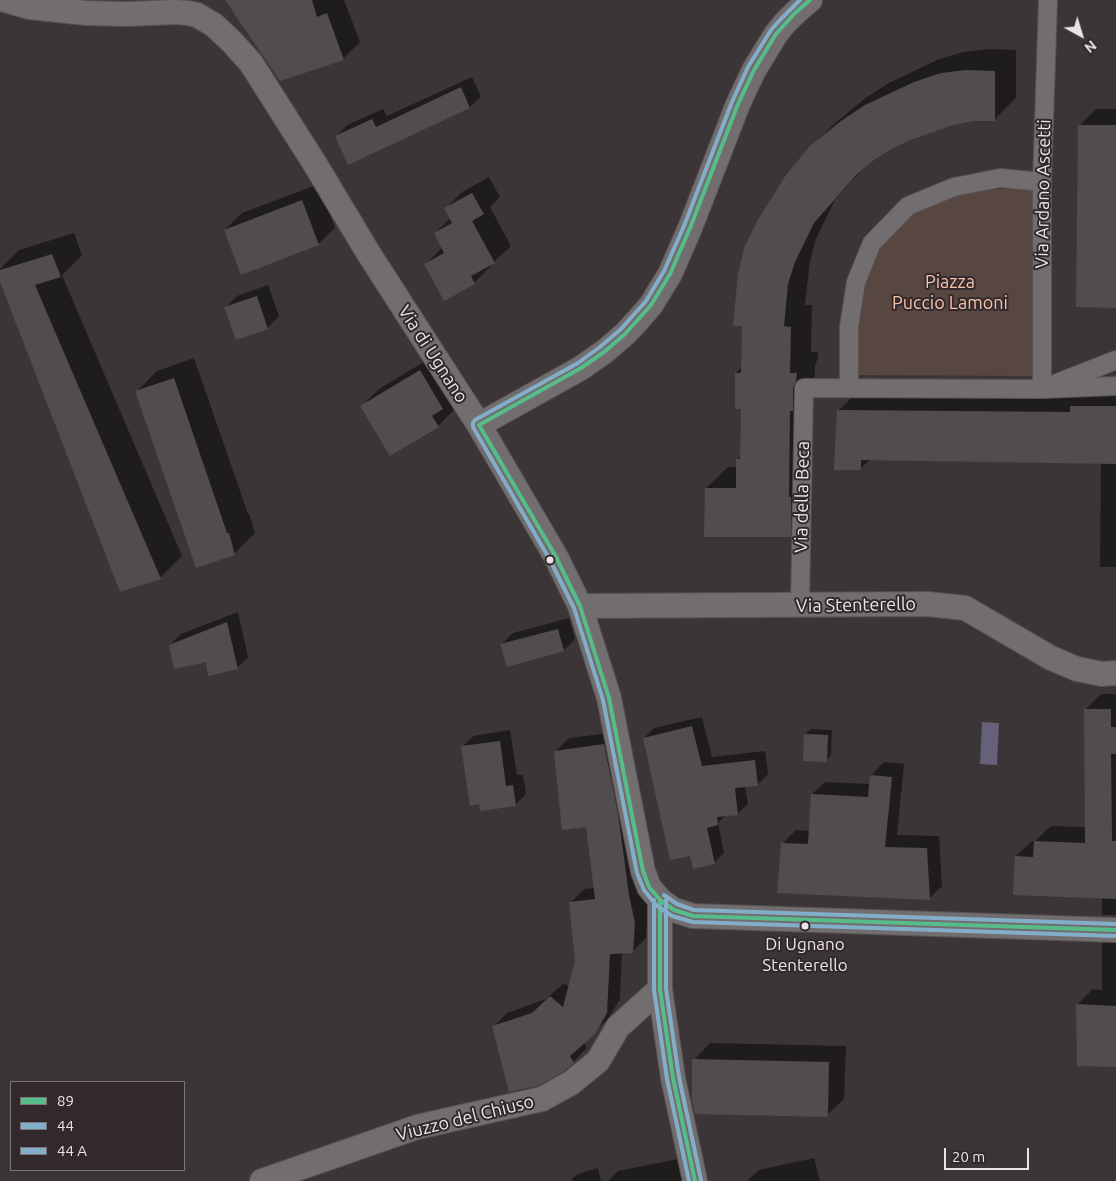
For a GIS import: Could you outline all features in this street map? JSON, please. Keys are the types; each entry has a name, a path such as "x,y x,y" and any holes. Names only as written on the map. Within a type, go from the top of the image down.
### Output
{"street":[{"name":"Via di Ugnano","path":"5,0 29,6 86,13 176,12 197,15 207,10 214,25 251,63 369,254 479,425 556,557 580,606 609,698 643,871 649,887 660,900 681,912 699,917 1116,930"},
{"path":"479,425 581,368 604,352 625,334 651,305 670,274 738,104 754,70 780,29 795,12 810,0"},
{"name":"Via Ardano Ascetti","path":"1042,388 1042,182 1048,0"},
{"path":"1042,182 1000,178 954,187 908,206 872,243 856,282 850,318 849,388 1116,386"},
{"path":"1042,388 1116,360"},
{"name":"Via della Beca","path":"800,605 804,388 849,388"},
{"name":"Via Stenterello","path":"580,606 928,604 966,608 1051,658 1077,669 1102,674 1116,674"},
{"path":"660,900 660,989 673,1078 695,1181"},
{"name":"Viuzzo del Chiuso","path":"262,1181 417,1127 542,1099 571,1083 598,1062 618,1027 660,989"}],"green space":[{"name":"Piazza Puccio Lamoni","path":"1032,187 1032,376 857,375 858,326 867,276 880,248 906,218 940,199 971,191"}],"shaded area":[{"path":"982,722 999,723 997,765 980,764"}],"building":[{"path":"225,0 312,0 317,17 327,13 344,60 280,81"},
{"path":"966,70 995,71 995,121 975,121 953,125 911,140 893,148 874,160 858,173 814,223 795,262 788,284 784,326 791,327 790,373 797,373 793,388 793,411 790,411 789,497 791,497 791,537 704,537 705,488 736,488 736,459 740,459 741,409 735,409 735,373 741,373 742,326 733,326 738,274 744,248 757,221 786,175 810,146 841,121 865,105 914,82 941,73"},
{"path":"461,87 470,108 348,165 335,136 372,119 376,127"},
{"path":"1078,125 1116,125 1116,308 1076,307"},
{"path":"472,193 484,214 472,221 495,263 471,276 475,284 444,301 424,264 444,253 434,233 452,223 444,208"},
{"path":"302,200 319,245 241,275 224,230"},
{"path":"52,254 61,277 35,285 161,579 120,592 0,282 0,270"},
{"path":"257,296 268,329 236,340 224,307"},
{"path":"420,370 443,409 432,416 439,427 390,456 360,406"},
{"path":"174,378 235,555 196,568 135,391"},
{"path":"1070,406 1116,406 1116,464 861,460 861,470 834,470 837,410 1070,412"},
{"path":"227,622 238,669 208,676 206,662 174,669 169,645"},
{"path":"558,629 564,651 507,667 500,644"},
{"path":"1084,709 1111,709 1111,727 1116,727 1116,754 1111,754 1112,841 1116,841 1116,899 1013,895 1015,856 1033,857 1034,841 1085,843"},
{"path":"692,726 702,766 755,760 758,786 735,788 738,815 717,817 718,825 707,828 715,864 693,869 690,856 670,860 643,738"},
{"path":"804,734 828,735 827,762 803,761"},
{"path":"500,741 506,786 513,785 516,806 480,811 479,804 470,806 461,746"},
{"path":"604,744 618,813 629,895 635,923 633,953 610,954 607,1013 595,1034 570,1056 574,1063 563,1072 537,1086 509,1092 492,1026 532,1013 550,996 563,1007 575,961 569,902 595,899 586,827 562,830 554,751"},
{"path":"870,775 892,777 885,847 927,848 930,900 777,893 781,843 808,844 811,794 868,797"},
{"path":"1076,1004 1116,1006 1116,1067 1077,1066"},
{"path":"692,1059 829,1062 828,1117 695,1114 692,1100"}],"transit line":[{"name":"44","path":"800,0 771,30 748,67 732,102 684,226 664,271 646,301 621,329 600,347 578,363 475,420 473,427 550,560 574,608 603,700 637,873 644,890 656,905 672,916 693,922 1116,936"},
{"name":"89","path":"479,425 581,368 604,352 625,334 651,305 670,274 738,104 754,70 776,34 810,0"},
{"name":"89","path":"479,425 556,557 580,606 609,698 643,871 649,887 660,900 674,910 693,916 1116,930"},
{"path":"664,895 677,904 694,910 1116,924"},
{"name":"44","path":"654,900 654,990 667,1079 689,1181"},
{"name":"89","path":"660,900 660,989 673,1078 695,1181"},
{"path":"666,900 666,989 679,1077 701,1180"}],"place":[{"name":"Di Ugnano Stenterello","path":"805,926"}]}
